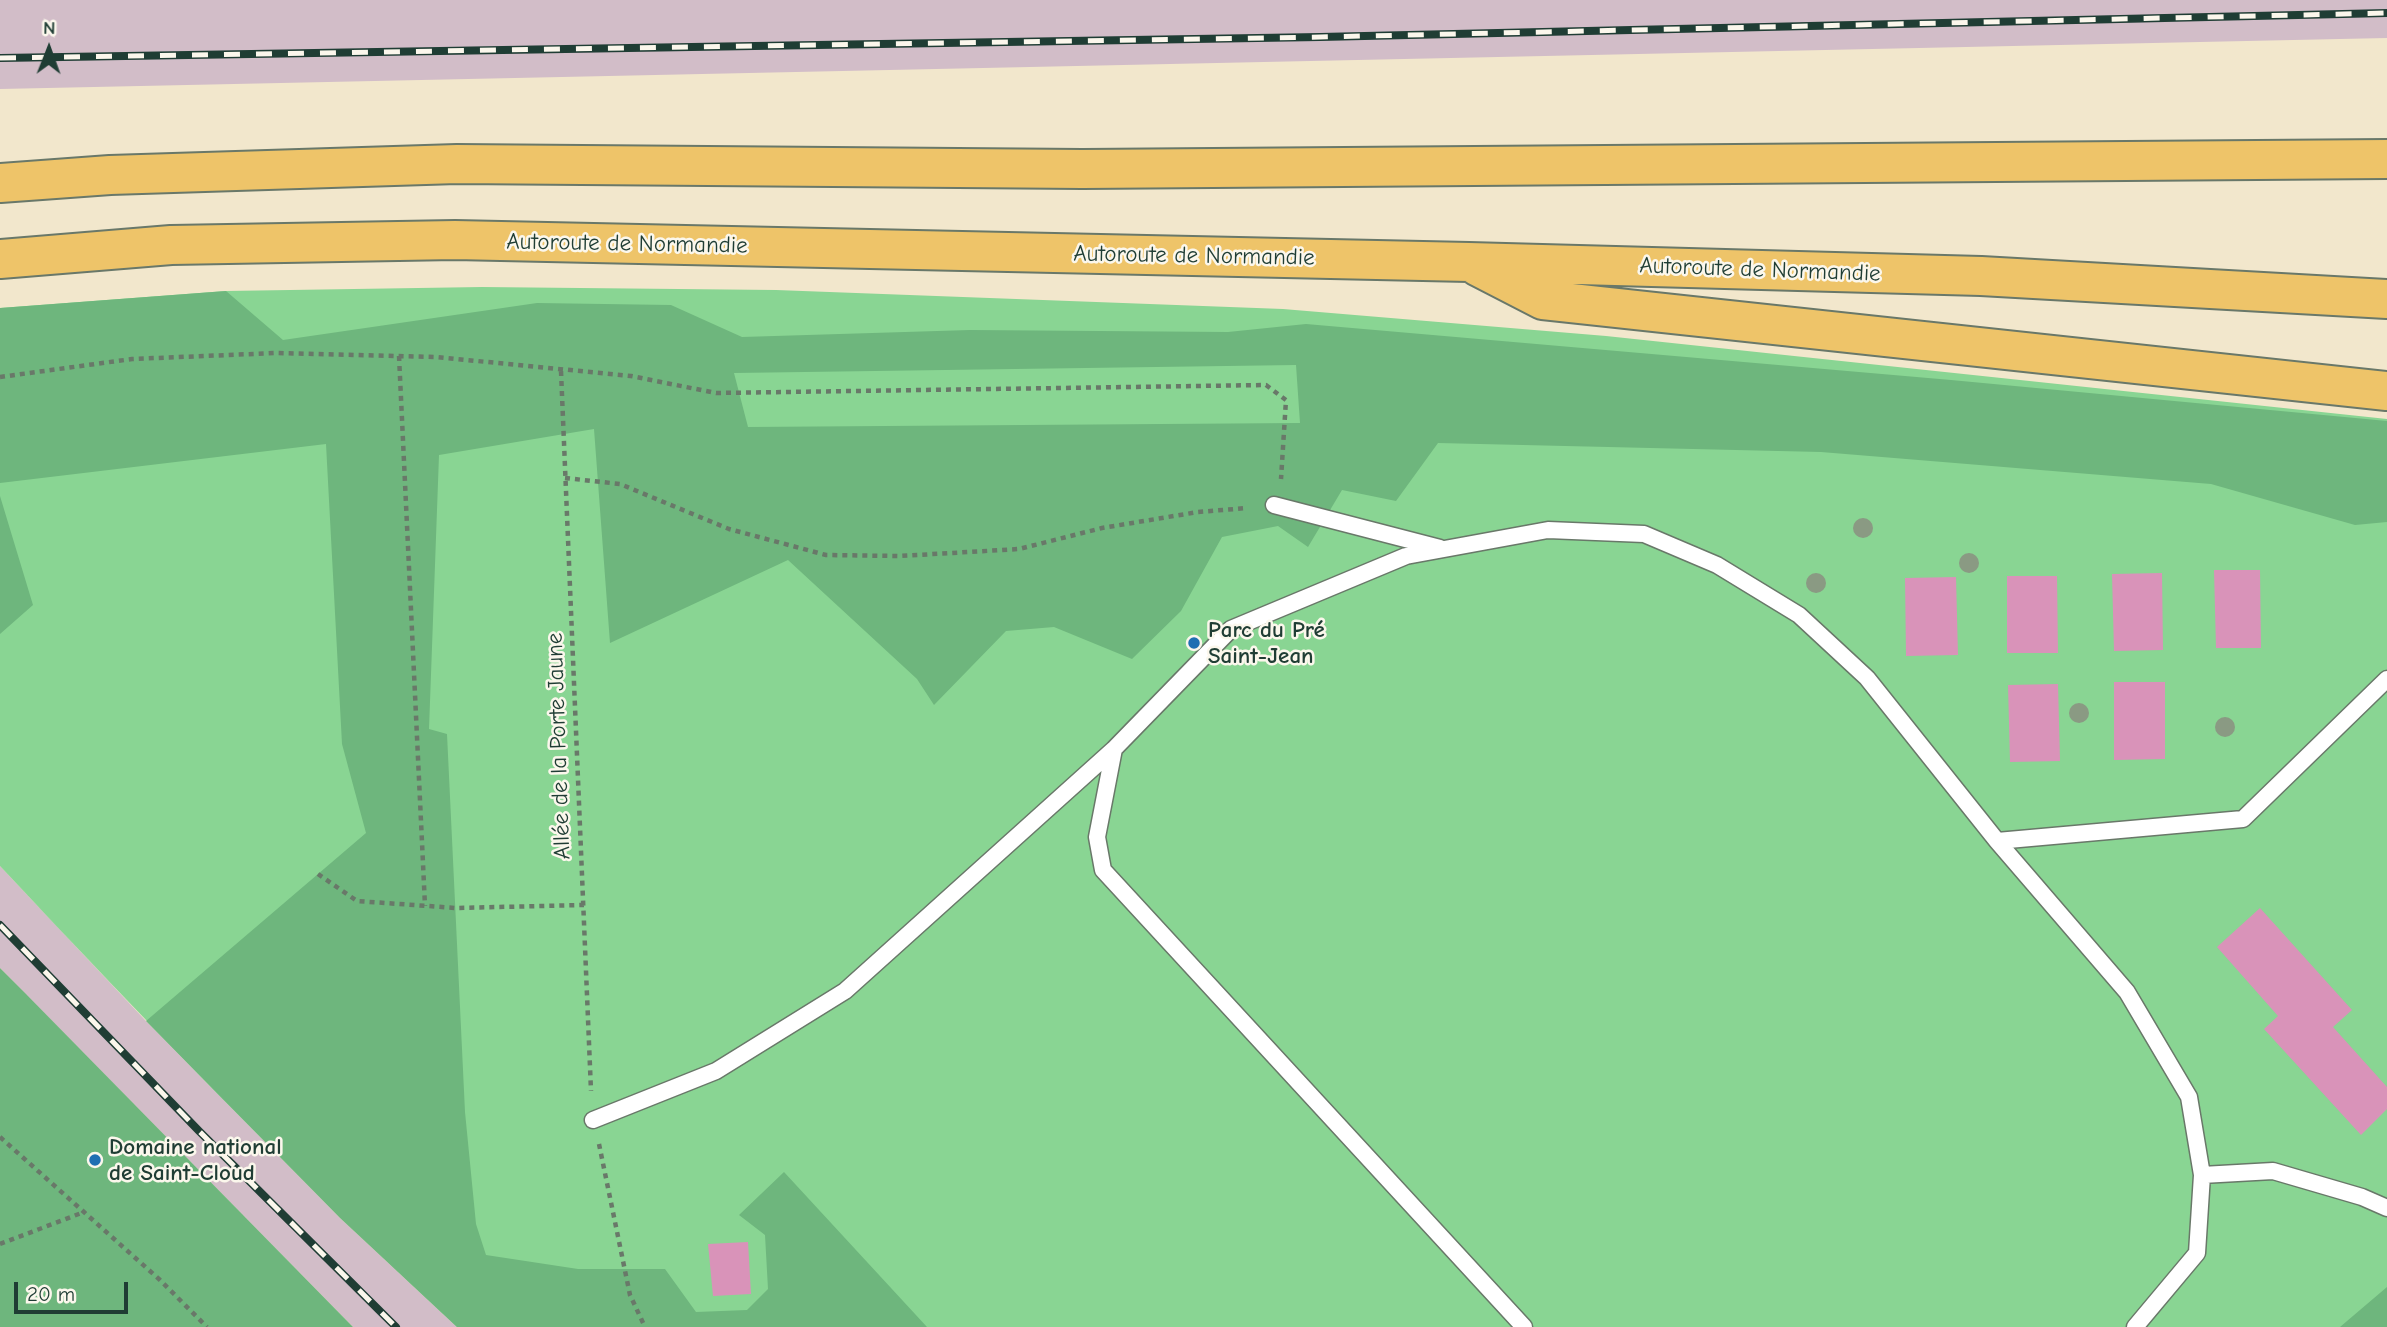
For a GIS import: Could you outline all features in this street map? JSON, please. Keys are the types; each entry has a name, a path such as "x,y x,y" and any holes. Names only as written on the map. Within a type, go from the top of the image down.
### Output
{"highway":[{"path":"0,183 110,176 457,164 1097,169 2387,159"},
{"name":"Autoroute de Normandie","path":"0,260 171,245 455,240 1981,276 2387,299"},
{"path":"1469,262 1543,300 2387,391"}],"lane":[{"path":"2347,160 2387,144"},
{"path":"1274,505 1445,549"},
{"path":"593,1120 716,1071 845,991 1114,749 1231,629 1406,556 1548,530 1644,534 1717,565 1799,615 1867,678 1997,841 2127,992 2189,1097 2202,1175 2197,1253 2135,1327"},
{"path":"1997,841 2243,819 2387,679"},
{"path":"1114,749 1097,837 1103,870 1524,1327"},
{"path":"2202,1175 2273,1171 2362,1197 2387,1209"}],"path":[{"path":"0,377 132,359 276,353 436,357 631,376 716,393 1266,385 1286,400 1280,480 1274,505 1198,512 1102,528 1019,549 900,556 826,555 729,528 620,484 565,478"},
{"path":"399,356 425,906"},
{"name":"Allée de la Porte Jaune","path":"561,371 593,1120 610,1190 629,1295 645,1327"},
{"path":"318,874 357,901 425,906 583,905"},
{"path":"0,1137 207,1327"},
{"path":"0,1244 84,1212"}],"shaded area":[{"path":"0,0 2387,0 2387,38 0,89"},
{"path":"0,866 146,1021 340,1218 457,1327 353,1327 0,968"}],"green space":[{"name":"Parc du Pré Saint-Jean","path":"482,287 776,290 1283,309 1606,336 2387,419 2387,1327 457,1327 224,1101 0,866 0,308 226,291"},
{"path":"226,291 283,340 537,303 671,305 742,337 970,330 1228,332 1306,324 1951,380 2387,421 2387,522 2355,525 2211,484 1821,452 1438,443 1396,501 1342,490 1308,547 1278,526 1222,537 1181,611 1132,659 1054,627 1006,631 934,705 917,679 788,560 610,643 594,429 439,455 429,729 447,734 465,1112 476,1224 486,1255 578,1269 665,1269 696,1312 747,1310 768,1289 765,1235 739,1215 784,1172 927,1327 457,1327 340,1218 146,1021 366,833 342,744 326,444 0,483 0,308","holes":["1296,365 1300,423 748,427 734,373"]},
{"path":"0,496 33,605 0,634"},
{"name":"Domaine national de Saint-Cloud","path":"0,968 26,994 353,1327 0,1327"},
{"path":"2387,1287 2387,1327 2340,1327"}],"building":[{"path":"2214,570 2260,570 2261,648 2216,648"},
{"path":"2162,573 2163,650 2114,651 2112,574"},
{"path":"2007,576 2057,576 2058,653 2007,653"},
{"path":"1956,577 1958,655 1906,656 1905,578"},
{"path":"2114,682 2165,682 2165,759 2114,760"},
{"path":"2058,684 2060,761 2010,762 2008,685"},
{"path":"2260,908 2352,1010 2333,1027 2387,1087 2387,1109 2361,1135 2264,1029 2278,1016 2217,947"},
{"path":"748,1242 751,1294 713,1296 708,1244"}],"railway":[{"path":"0,58 1320,37 2387,13"},
{"path":"0,925 199,1131 396,1327"}],"place":[{"name":"Parc du Pré Saint-Jean","path":"1194,643"},
{"name":"Domaine national de Saint-Cloud","path":"95,1160"}]}
